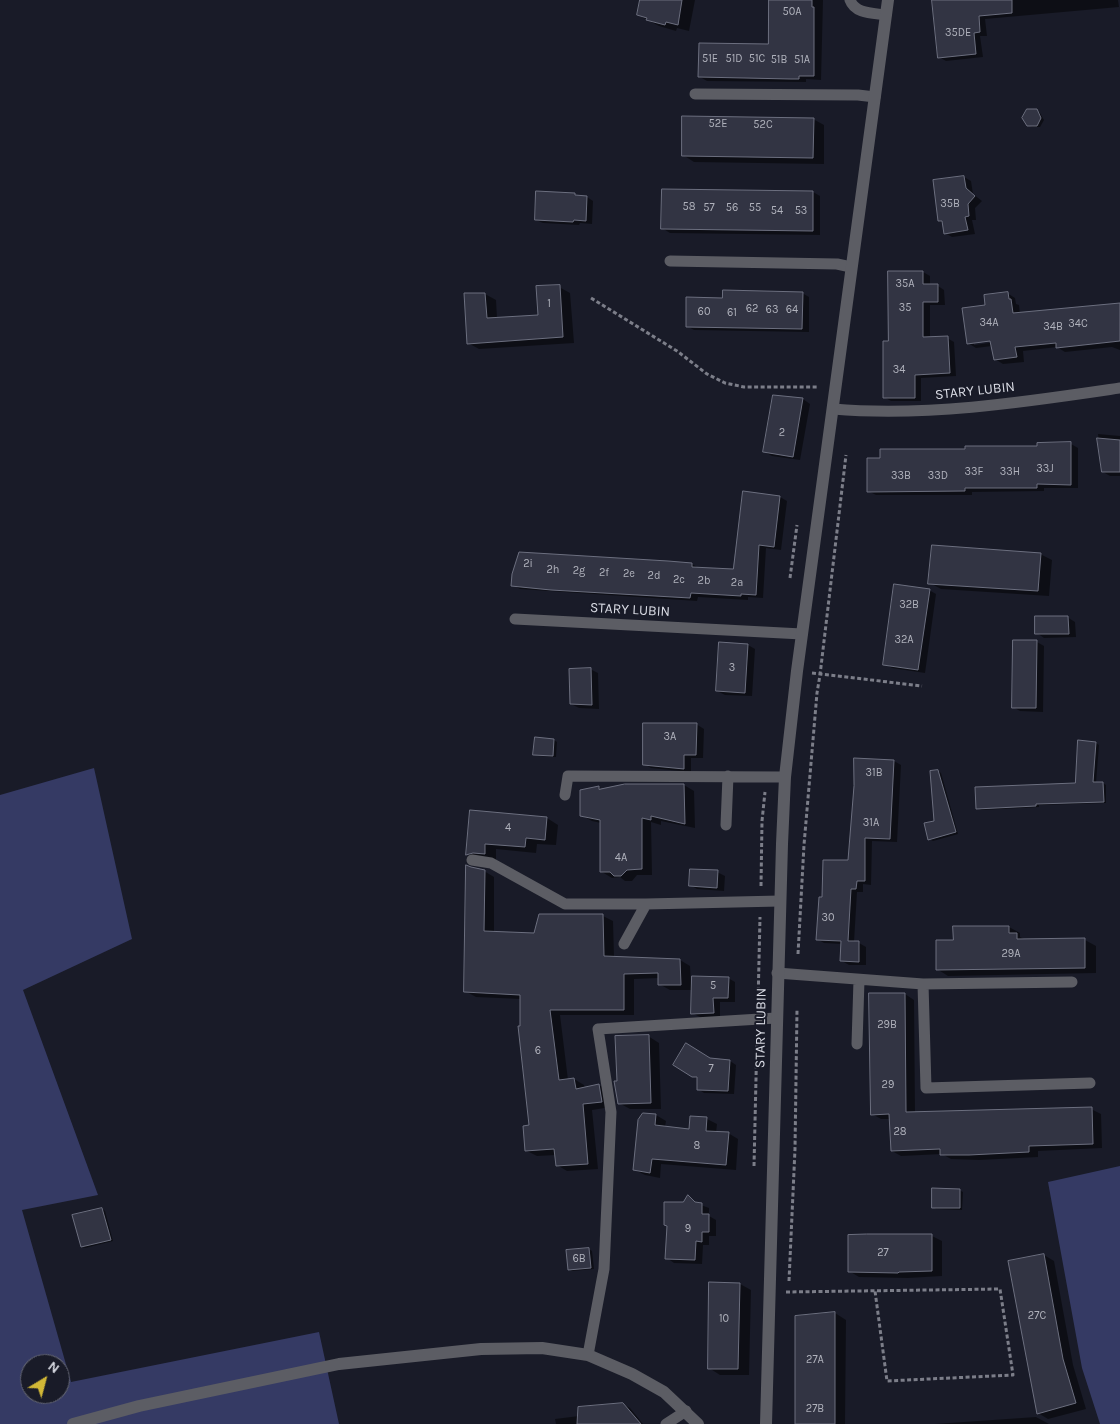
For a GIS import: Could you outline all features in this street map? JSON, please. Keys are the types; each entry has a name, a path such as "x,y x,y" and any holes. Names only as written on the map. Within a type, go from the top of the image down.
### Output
{"street":[{"name":"STARY LUBIN","path":"766,1424 771,1292 777,974 786,777 797,671 888,0"},
{"path":"73,1424 139,1406 339,1364 481,1350 542,1348 588,1355 632,1374 664,1392 698,1424"}],"lane":[{"path":"850,0 852,6 857,10 886,15"},
{"path":"695,94 858,94 875,97"},
{"path":"670,261 837,264 851,266"},
{"name":"STARY LUBIN","path":"832,409 940,410 1038,400 1120,388"},
{"name":"STARY LUBIN","path":"515,618 802,634"},
{"path":"565,795 568,776 786,777"},
{"path":"726,825 728,776"},
{"path":"472,860 491,863 565,904 780,901"},
{"path":"624,944 646,904"},
{"path":"777,974 923,984 1072,982"},
{"path":"857,1044 859,980"},
{"path":"923,984 926,1088 1090,1083"},
{"path":"588,1355 604,1269 611,1112 598,1029 776,1018"},
{"path":"666,1424 686,1411"}],"path":[{"path":"591,298 676,351 707,374 725,383 744,387 820,387 835,390"},
{"path":"797,975 804,845 817,693 846,450"},
{"path":"797,671 922,686"},
{"path":"788,1302 796,1149 797,1004"},
{"path":"771,1292 1000,1289 1013,1375 887,1381 875,1291"}],"shaded area":[{"path":"94,768 132,939 23,990 98,1195 22,1210 63,1354 20,1354 20,1404 70,1404 70,1378 71,1382 319,1332 339,1424 0,1424 0,795"},
{"path":"1120,1166 1120,1424 1100,1424 1082,1368 1048,1182"}],"building":[{"path":"640,0 682,0 678,25 666,22 665,25 646,20 647,18 637,15"},
{"path":"769,0 812,0 812,7 814,7 814,76 799,76 799,79 698,77 699,43 768,44"},
{"path":"932,0 1012,0 1012,13 979,16 980,32 974,33 976,54 938,58"},
{"path":"1027,109 1037,109 1041,118 1037,126 1027,126 1022,118"},
{"path":"682,116 814,118 813,158 682,156"},
{"path":"964,176 966,188 975,196 968,204 969,216 965,217 968,230 944,234 942,221 938,221 933,180"},
{"path":"662,189 813,191 813,231 661,229"},
{"path":"536,191 575,193 575,195 587,196 586,221 535,220"},
{"path":"888,271 923,271 923,284 938,284 938,302 923,302 923,337 948,336 950,373 915,375 915,398 883,398 883,341 888,341"},
{"path":"560,285 563,337 467,344 464,293 485,293 487,318 538,315 536,286"},
{"path":"723,290 803,292 802,329 686,327 686,297 722,298"},
{"path":"1008,292 1013,313 1120,303 1120,341 1056,348 1056,343 1015,347 1017,357 994,360 990,341 967,344 962,308 985,305 984,295"},
{"path":"773,395 803,398 793,457 763,452"},
{"path":"1097,438 1120,440 1120,472 1102,472"},
{"path":"1071,442 1071,485 1037,484 1037,488 965,488 965,491 867,492 867,458 880,458 880,449 965,449 965,446 1037,446 1037,443"},
{"path":"743,491 780,496 774,547 759,545 756,595 691,593 690,598 511,586 512,574 519,552 668,561 692,563 692,567 733,569"},
{"path":"932,545 1041,553 1038,591 928,584"},
{"path":"894,584 930,589 918,670 883,665"},
{"path":"1035,616 1068,616 1069,634 1035,634"},
{"path":"1013,640 1037,640 1036,708 1012,708"},
{"path":"719,642 748,644 745,693 716,691"},
{"path":"591,668 592,705 570,704 569,669"},
{"path":"643,723 697,723 696,755 684,755 684,769 643,765"},
{"path":"535,737 554,739 553,756 533,755"},
{"path":"1078,740 1096,742 1093,782 1103,782 1104,802 1036,804 1036,806 976,809 975,787 1075,783"},
{"path":"854,758 894,760 890,839 865,838 865,881 857,881 856,889 851,889 848,941 859,941 859,962 840,961 841,941 816,940 819,897 822,897 823,860 848,860 854,786"},
{"path":"938,770 956,832 928,840 924,823 934,821 930,771"},
{"path":"625,784 684,784 685,824 651,816 651,820 642,818 642,869 627,870 621,876 614,876 610,872 600,872 600,820 580,816 580,790 599,786 599,789"},
{"path":"470,810 547,817 545,840 526,838 525,847 485,844 485,854 473,853 466,855"},
{"path":"466,865 485,870 484,931 534,933 539,914 603,914 604,956 680,959 681,985 658,985 658,973 624,974 624,1010 550,1010 559,1080 574,1078 576,1089 599,1084 602,1102 583,1104 588,1164 556,1166 554,1149 525,1151 523,1126 529,1125 518,1026 520,1026 520,995 464,992"},
{"path":"690,869 718,870 717,888 689,886"},
{"path":"953,926 1009,926 1009,933 1017,933 1017,939 1085,938 1085,968 936,970 936,940 953,940"},
{"path":"692,976 729,977 728,998 713,998 714,1013 691,1014"},
{"path":"869,993 905,993 906,1112 1092,1107 1093,1144 1029,1146 1029,1152 969,1155 940,1155 940,1149 891,1151 889,1114 871,1115"},
{"path":"649,1035 651,1103 618,1104 614,1081 617,1081 615,1036"},
{"path":"686,1043 710,1058 730,1060 728,1091 697,1090 697,1077 692,1077 673,1065"},
{"path":"643,1113 656,1114 655,1125 689,1129 690,1116 707,1117 706,1131 729,1132 726,1165 652,1159 650,1173 633,1170 638,1120"},
{"path":"932,1188 960,1189 960,1208 932,1208"},
{"path":"688,1195 695,1202 702,1203 702,1214 709,1214 709,1232 702,1232 702,1242 696,1241 695,1260 665,1259 667,1226 664,1225 664,1202 683,1202"},
{"path":"102,1208 111,1240 81,1247 72,1215"},
{"path":"932,1234 932,1271 898,1273 848,1272 848,1235"},
{"path":"589,1248 591,1268 568,1270 566,1250"},
{"path":"1044,1254 1063,1359 1076,1403 1037,1414 1008,1261"},
{"path":"709,1282 740,1283 738,1369 708,1369"},
{"path":"835,1312 835,1424 795,1424 795,1316"},
{"path":"623,1403 641,1424 577,1424 578,1407"}]}
